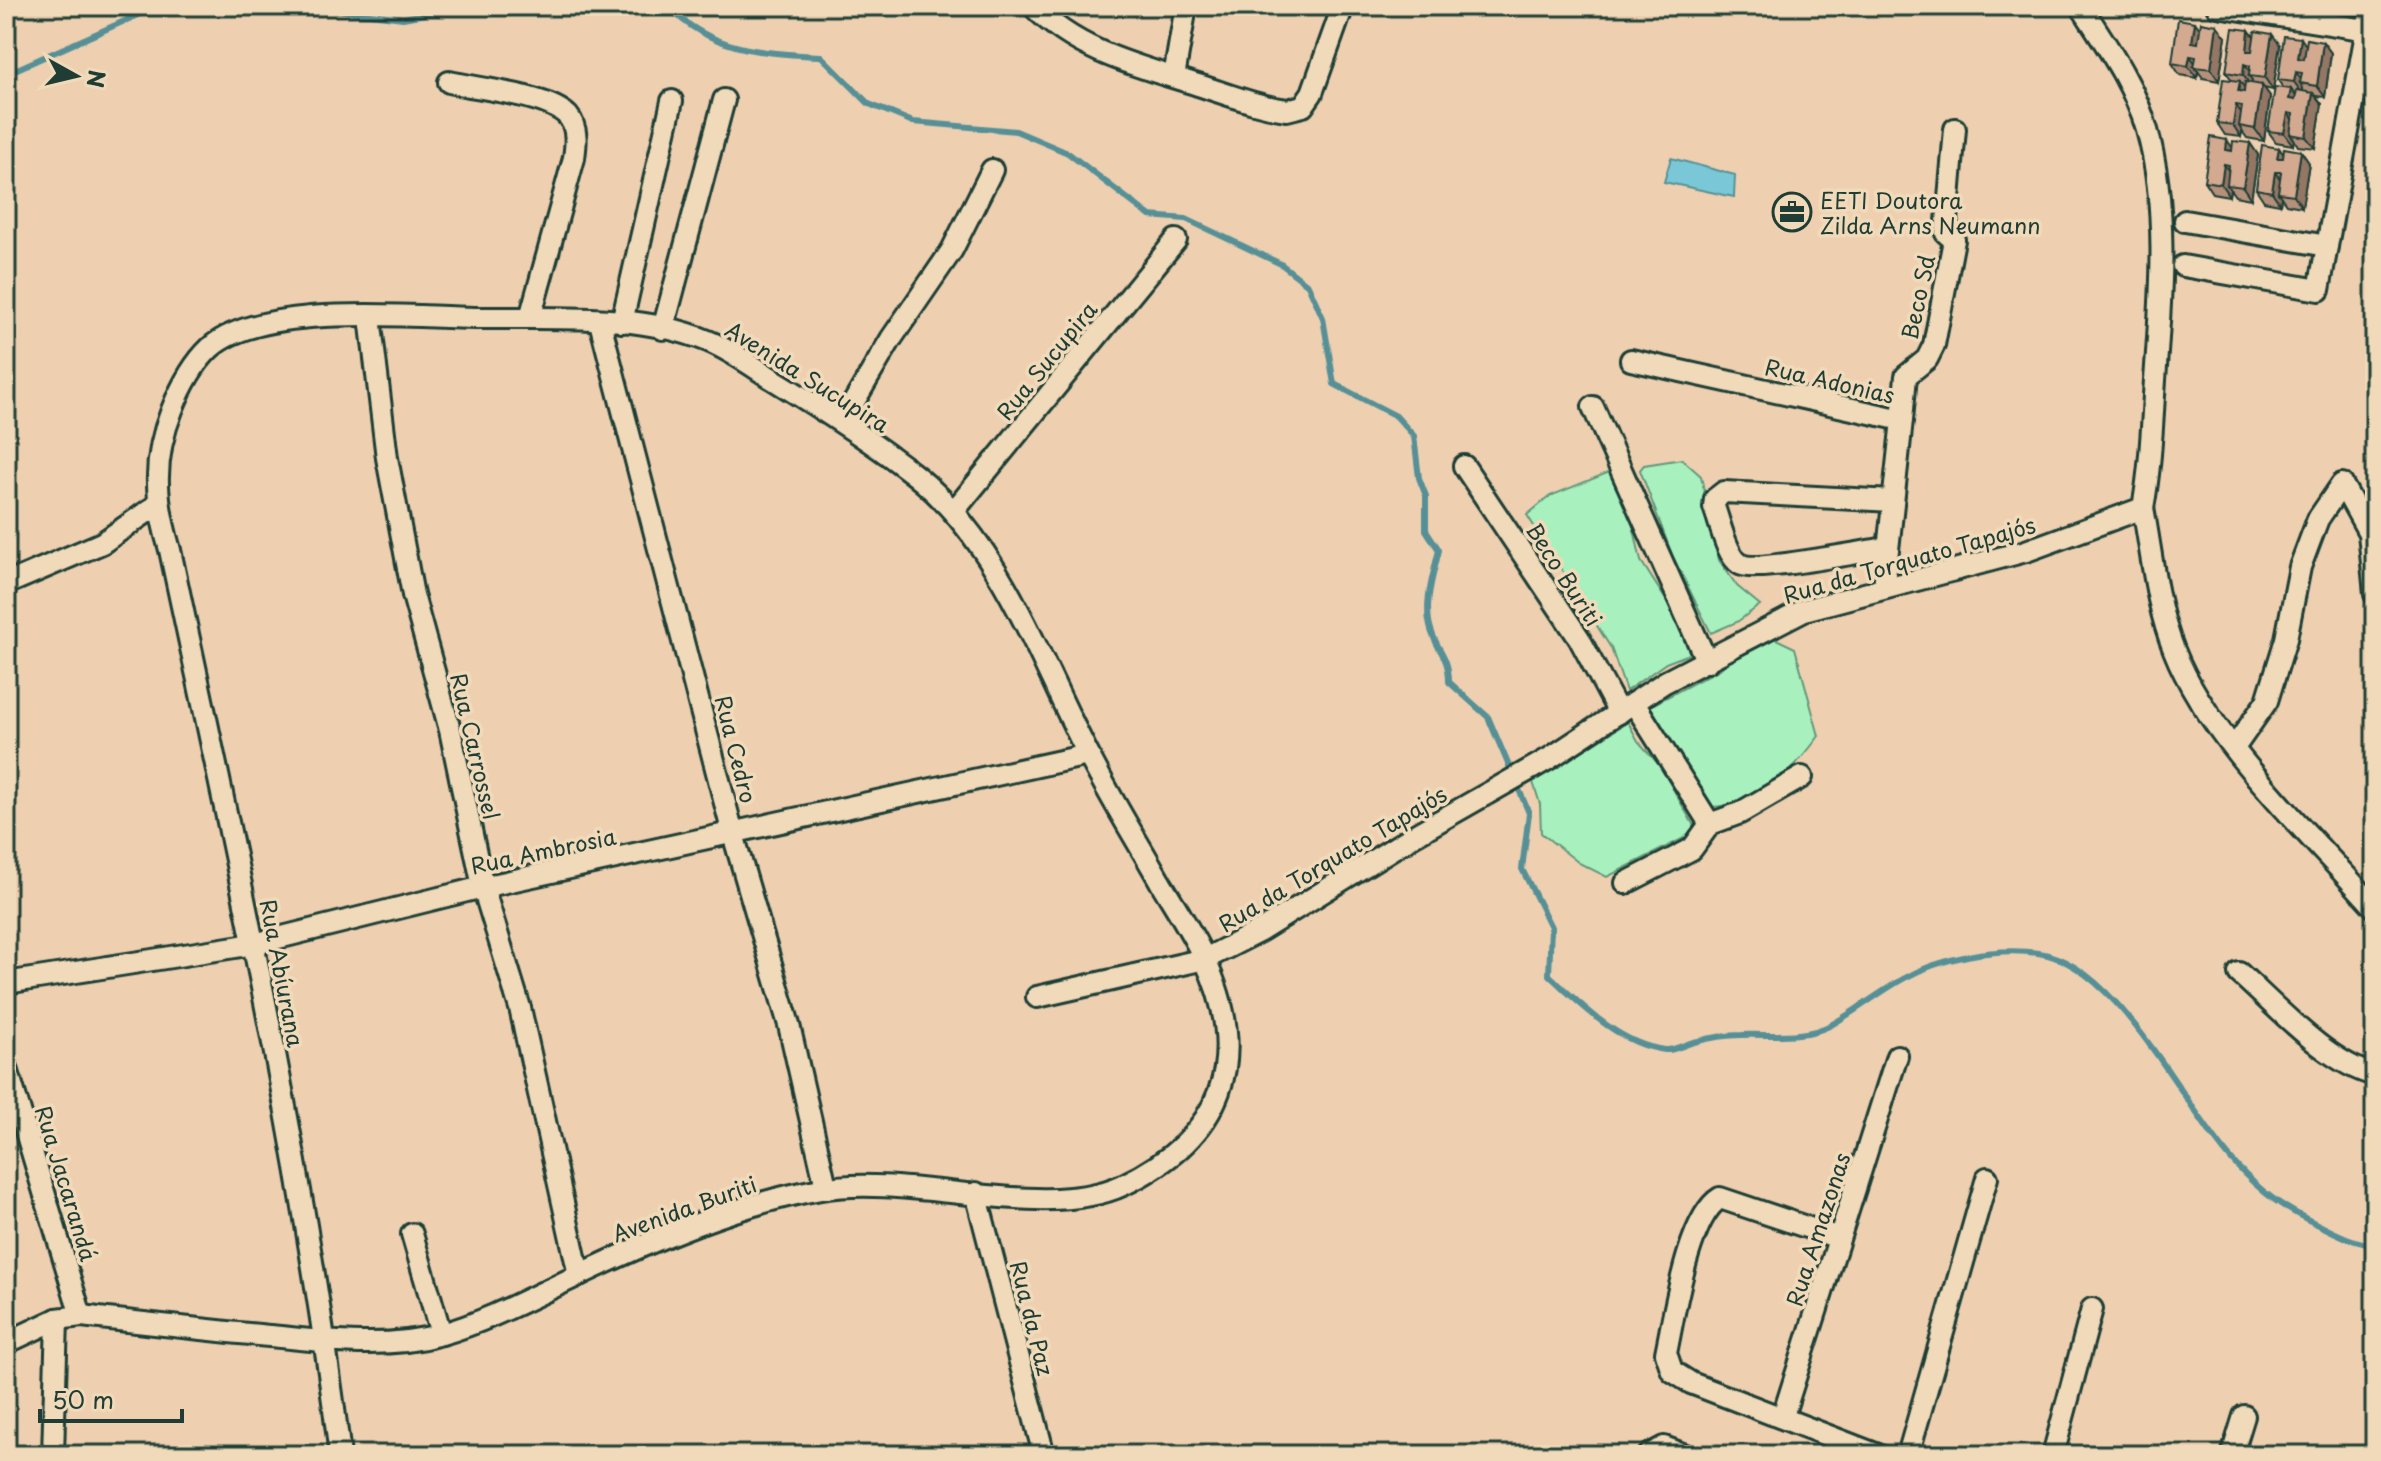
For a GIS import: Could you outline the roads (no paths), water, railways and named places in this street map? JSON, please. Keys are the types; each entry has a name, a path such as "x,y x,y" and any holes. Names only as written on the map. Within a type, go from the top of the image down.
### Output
{"street":[{"path":"1033,6 1065,35 1135,66 1287,110 1303,106 1343,6"},
{"path":"1174,77 1186,6"},
{"path":"2081,6 2126,76 2147,129 2156,178 2159,322 2153,445 2143,508 2163,619 2175,653 2204,706 2234,748 2375,908"},
{"path":"2217,6 2367,30"},
{"path":"2183,266 2319,290 2371,6"},
{"path":"449,82 554,105 570,118 576,138 574,158 530,318"},
{"path":"663,329 724,100"},
{"path":"622,322 672,101"},
{"name":"Beco Sd","path":"1902,420 1906,376 1927,359 1934,345 1954,240 1946,233 1955,129"},
{"path":"842,422 891,339 952,250 992,170"},
{"path":"2185,221 2327,246"},
{"name":"Rua Sucupira","path":"954,511 1176,240"},
{"name":"Avenida Sucupira","path":"157,505 156,462 164,429 190,371 212,346 243,327 286,320 370,317 530,318 622,322 705,339 842,422 921,479 954,511 992,566 1088,755 1205,959"},
{"name":"Rua Carrossel","path":"370,317 387,458 413,595 450,730 483,887 520,1008 579,1275"},
{"name":"Rua Cedro","path":"600,322 733,834 789,1025 826,1187"},
{"name":"Rua Adonias","path":"1631,360 1902,420 1884,587"},
{"path":"1593,407 1707,662"},
{"name":"Beco Buriti","path":"1464,466 1626,708 1710,824"},
{"path":"2234,748 2267,701 2286,639 2300,567 2318,519 2342,484 2369,533 2375,594"},
{"path":"1888,548 1809,558 1761,569 1743,566 1733,555 1714,507 1718,493 1724,492 1893,501"},
{"path":"6,584 102,543 157,505"},
{"name":"Rua Abíurana","path":"157,505 170,550 254,944 326,1342 340,1455"},
{"name":"Rua da Torquato Tapajós","path":"1037,997 1205,959 1260,931 1413,836 1550,758 1626,708 1760,630 1804,610 2026,551 2143,508"},
{"name":"Rua Ambrosia","path":"6,983 254,944 483,887 1088,755"},
{"path":"1626,883 1692,849 1710,824 1740,813 1802,777"},
{"name":"Avenida Buriti","path":"6,1343 57,1319 81,1316 326,1342 374,1343 441,1334 531,1299 680,1231 826,1187 895,1186 1079,1198 1124,1184 1187,1142 1212,1112 1222,1083 1227,1049 1223,1016 1205,959"},
{"path":"2239,973 2321,1044 2359,1071 2375,1075"},
{"name":"Rua Amazonas","path":"1783,1416 1897,1056"},
{"name":"Rua Jacarandá","path":"6,1065 81,1316"},
{"path":"1908,1455 1987,1178"},
{"name":"Rua da Paz","path":"976,1193 1044,1455"},
{"path":"1839,1238 1720,1198 1707,1206 1694,1237 1666,1353 1672,1371 1691,1383 1878,1455"},
{"path":"412,1234 441,1334"},
{"path":"2053,1455 2092,1309"},
{"path":"53,1455 57,1319"},
{"path":"2232,1455 2244,1416"},
{"path":"1649,1455 1664,1447 1685,1455"}],"water":[{"path":"1671,158 1735,175 1734,197 1664,182"}],"waterway":[{"path":"6,74 158,6"},
{"path":"303,6 403,18 468,6"},
{"path":"668,6 684,21 719,41 758,51 821,56 869,104 913,122 1016,131 1068,153 1150,216 1186,219 1281,264 1308,285 1323,318 1334,384 1396,416 1414,436 1419,478 1426,496 1426,530 1439,550 1428,600 1431,630 1445,660 1449,682 1488,717 1529,813 1522,869 1551,927 1549,975 1602,1022 1632,1040 1665,1050 1724,1036 1810,1032 1831,1025 1903,979 1934,965 1986,953 2038,953 2067,963 2095,982 2122,1010 2216,1140 2255,1184 2274,1200 2306,1219 2346,1238 2375,1245"}],"place":[{"name":"EETI Doutora Zilda Arns Neumann","path":"1792,212"}]}
